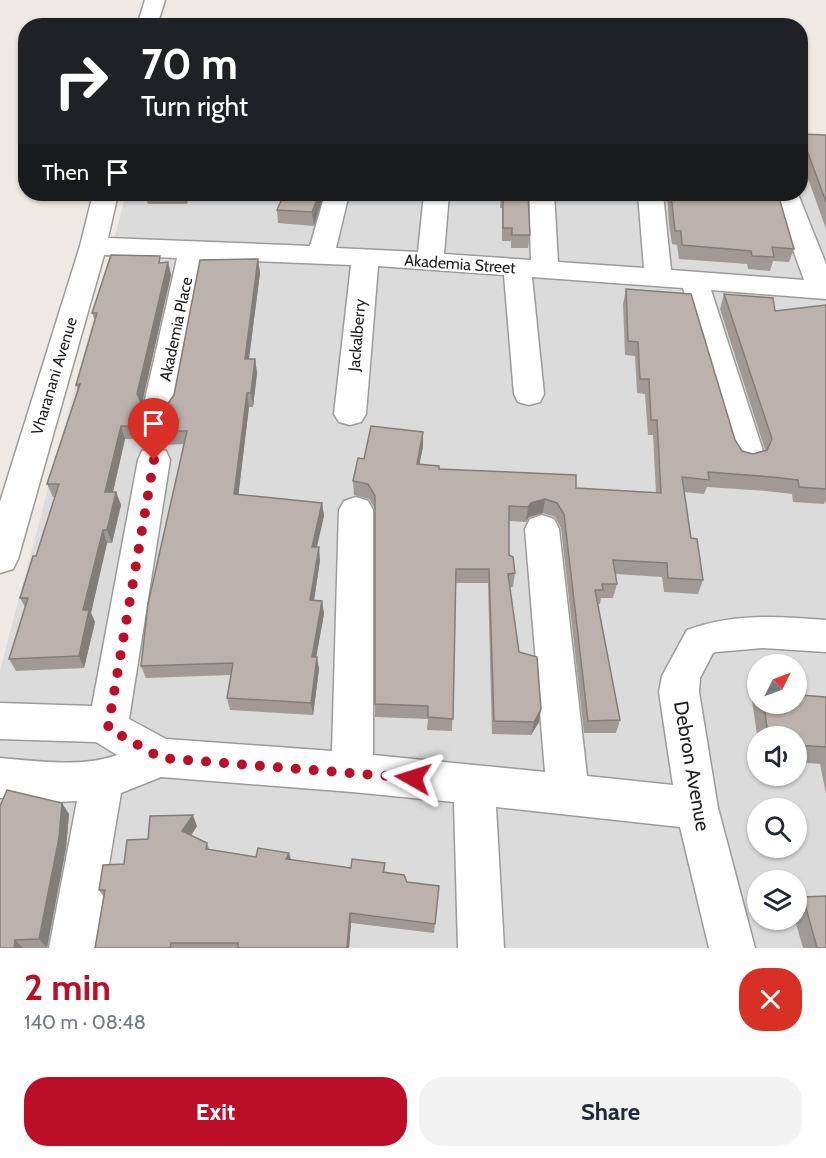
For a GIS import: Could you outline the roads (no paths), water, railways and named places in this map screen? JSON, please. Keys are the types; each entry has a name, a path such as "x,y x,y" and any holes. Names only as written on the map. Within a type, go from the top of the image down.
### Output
{"street":[{"path":"149,18 155,0"},
{"name":"Vharanani Avenue","path":"0,559 93,246 103,201"},
{"path":"321,255 335,201"},
{"path":"430,262 436,201"},
{"path":"543,201 546,270"},
{"path":"652,201 658,278"},
{"path":"789,201 824,290"},
{"name":"Akademia Street","path":"93,246 366,257 824,290"},
{"name":"Akademia Place","path":"159,408 192,249"},
{"name":"Jackalberry","path":"350,414 361,282 366,257"},
{"path":"517,268 529,394"},
{"path":"693,280 748,454"},
{"path":"108,728 154,460"},
{"path":"352,772 356,510"},
{"path":"542,529 568,795"},
{"name":"Debron Avenue","path":"732,948 697,808 679,692 681,676 700,641 725,632 767,631 826,636"},
{"path":"0,721 96,724 108,728 161,758"},
{"path":"0,778 56,782 102,780 161,758 352,772 697,808"},
{"path":"72,948 102,780"},
{"path":"474,785 481,948"}]}
